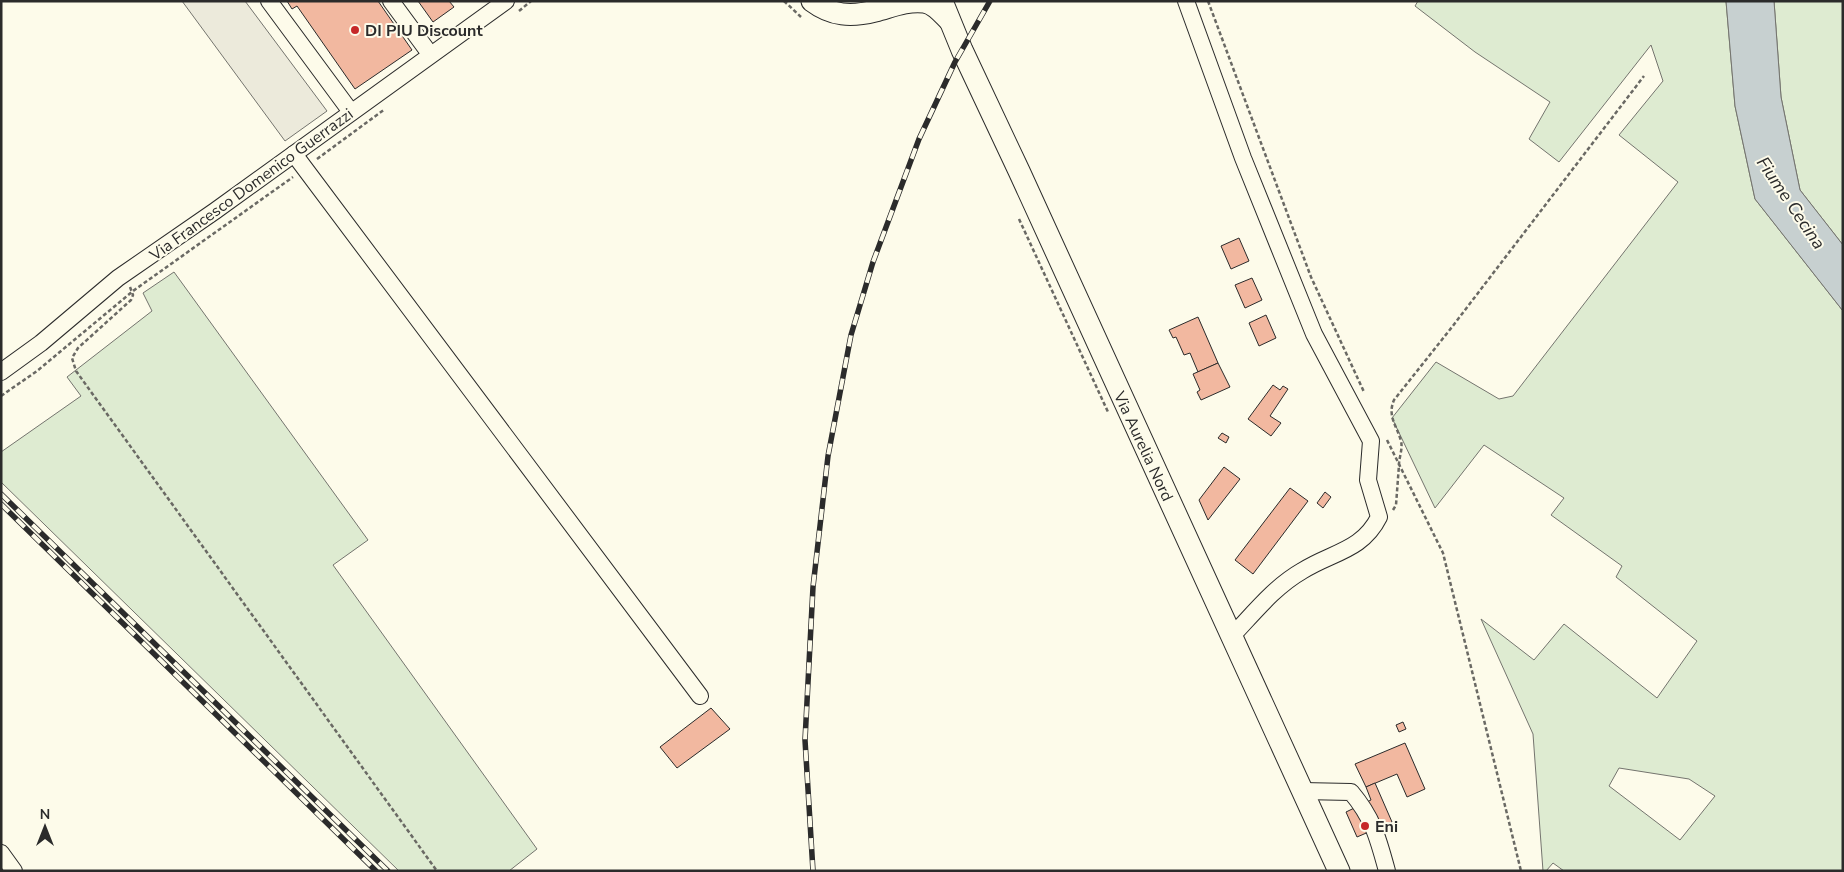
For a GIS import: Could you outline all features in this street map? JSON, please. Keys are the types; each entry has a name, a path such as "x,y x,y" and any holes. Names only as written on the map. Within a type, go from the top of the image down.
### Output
{"main road":[{"path":"808,10 852,15 875,11 903,2 924,2 945,11"},
{"name":"Via Aurelia Nord","path":"945,11 1339,871"}],"street":[{"path":"269,1 351,112"},
{"path":"391,1 430,54"},
{"name":"Via Francesco Domenico Guerrazzi","path":"1,372 41,343 122,276 506,1"},
{"path":"1186,1 1243,158 1314,334 1371,441 1368,480 1379,517 1374,528 1361,542 1301,571 1268,597 1231,637"},
{"path":"294,154 700,696"},
{"path":"1302,791 1351,792 1365,808 1379,840 1386,871"},
{"path":"1,853 14,871"}],"path":[{"path":"784,1 808,10"},
{"path":"1379,517 1389,517 1396,505 1401,441 1393,425 1390,408 1394,400 1644,76"},
{"path":"1016,212 1111,419"},
{"path":"122,276 133,291 131,300 78,348 72,358 76,371 437,871"},
{"path":"1,396 37,371 133,291"}],"green space":[{"path":"1418,1 1726,1 1735,106 1755,199 1843,311 1843,871 1564,871 1553,863 1546,871 1543,871 1533,734 1481,619 1534,660 1564,624 1657,698 1697,641 1616,577 1622,566 1551,515 1564,498 1484,445 1435,508 1392,418 1436,362 1499,399 1513,396 1678,182 1619,135 1663,81 1651,45 1559,162 1529,139 1550,102 1475,52 1415,6","holes":["1619,768 1689,779 1715,796 1680,840 1609,786"]},
{"path":"1774,1 1843,1 1843,245 1800,190 1781,97"},
{"path":"174,272 368,540 333,565 537,849 509,871 399,871 1,482 1,452 81,396 67,377 152,311 143,293"}],"shaded area":[{"path":"182,1 245,1 327,111 285,141"}],"water":[{"name":"Fiume Cecina","path":"1726,1 1774,1 1781,97 1800,190 1843,245 1843,311 1755,199 1735,106"}],"building":[{"name":"DI PIU Discount","path":"287,1 378,1 412,50 355,89 297,6 292,9"},
{"path":"418,1 449,1 454,7 433,22"},
{"path":"1239,238 1249,261 1231,269 1221,246"},
{"path":"1252,278 1262,300 1245,308 1235,285"},
{"path":"1266,315 1276,338 1259,346 1249,323"},
{"path":"1198,317 1218,363 1198,372 1190,353 1184,355 1176,337 1173,338 1169,330"},
{"path":"1218,363 1230,387 1201,400 1197,392 1200,390 1193,374"},
{"path":"1273,385 1280,390 1283,386 1288,389 1270,416 1281,423 1271,436 1248,419"},
{"path":"1222,433 1229,437 1226,443 1218,438"},
{"path":"1224,467 1240,479 1208,520 1199,500"},
{"path":"1290,488 1308,501 1253,574 1235,560"},
{"path":"1325,492 1331,497 1323,508 1317,503"},
{"path":"711,708 730,729 677,768 660,747"},
{"path":"1403,722 1406,729 1399,732 1396,725"},
{"path":"1405,743 1425,789 1407,797 1397,774 1366,787 1355,764"},
{"path":"1375,783 1392,822 1357,837 1346,812 1371,800 1366,787"}],"railway":[{"path":"813,871 805,740 813,587 828,456 851,335 873,262 919,139 955,62 990,1"},
{"path":"1,494 388,871"},
{"path":"1,504 376,871"}],"place":[{"name":"DI PIU Discount","path":"355,30"},
{"name":"Eni","path":"1365,826"}]}
